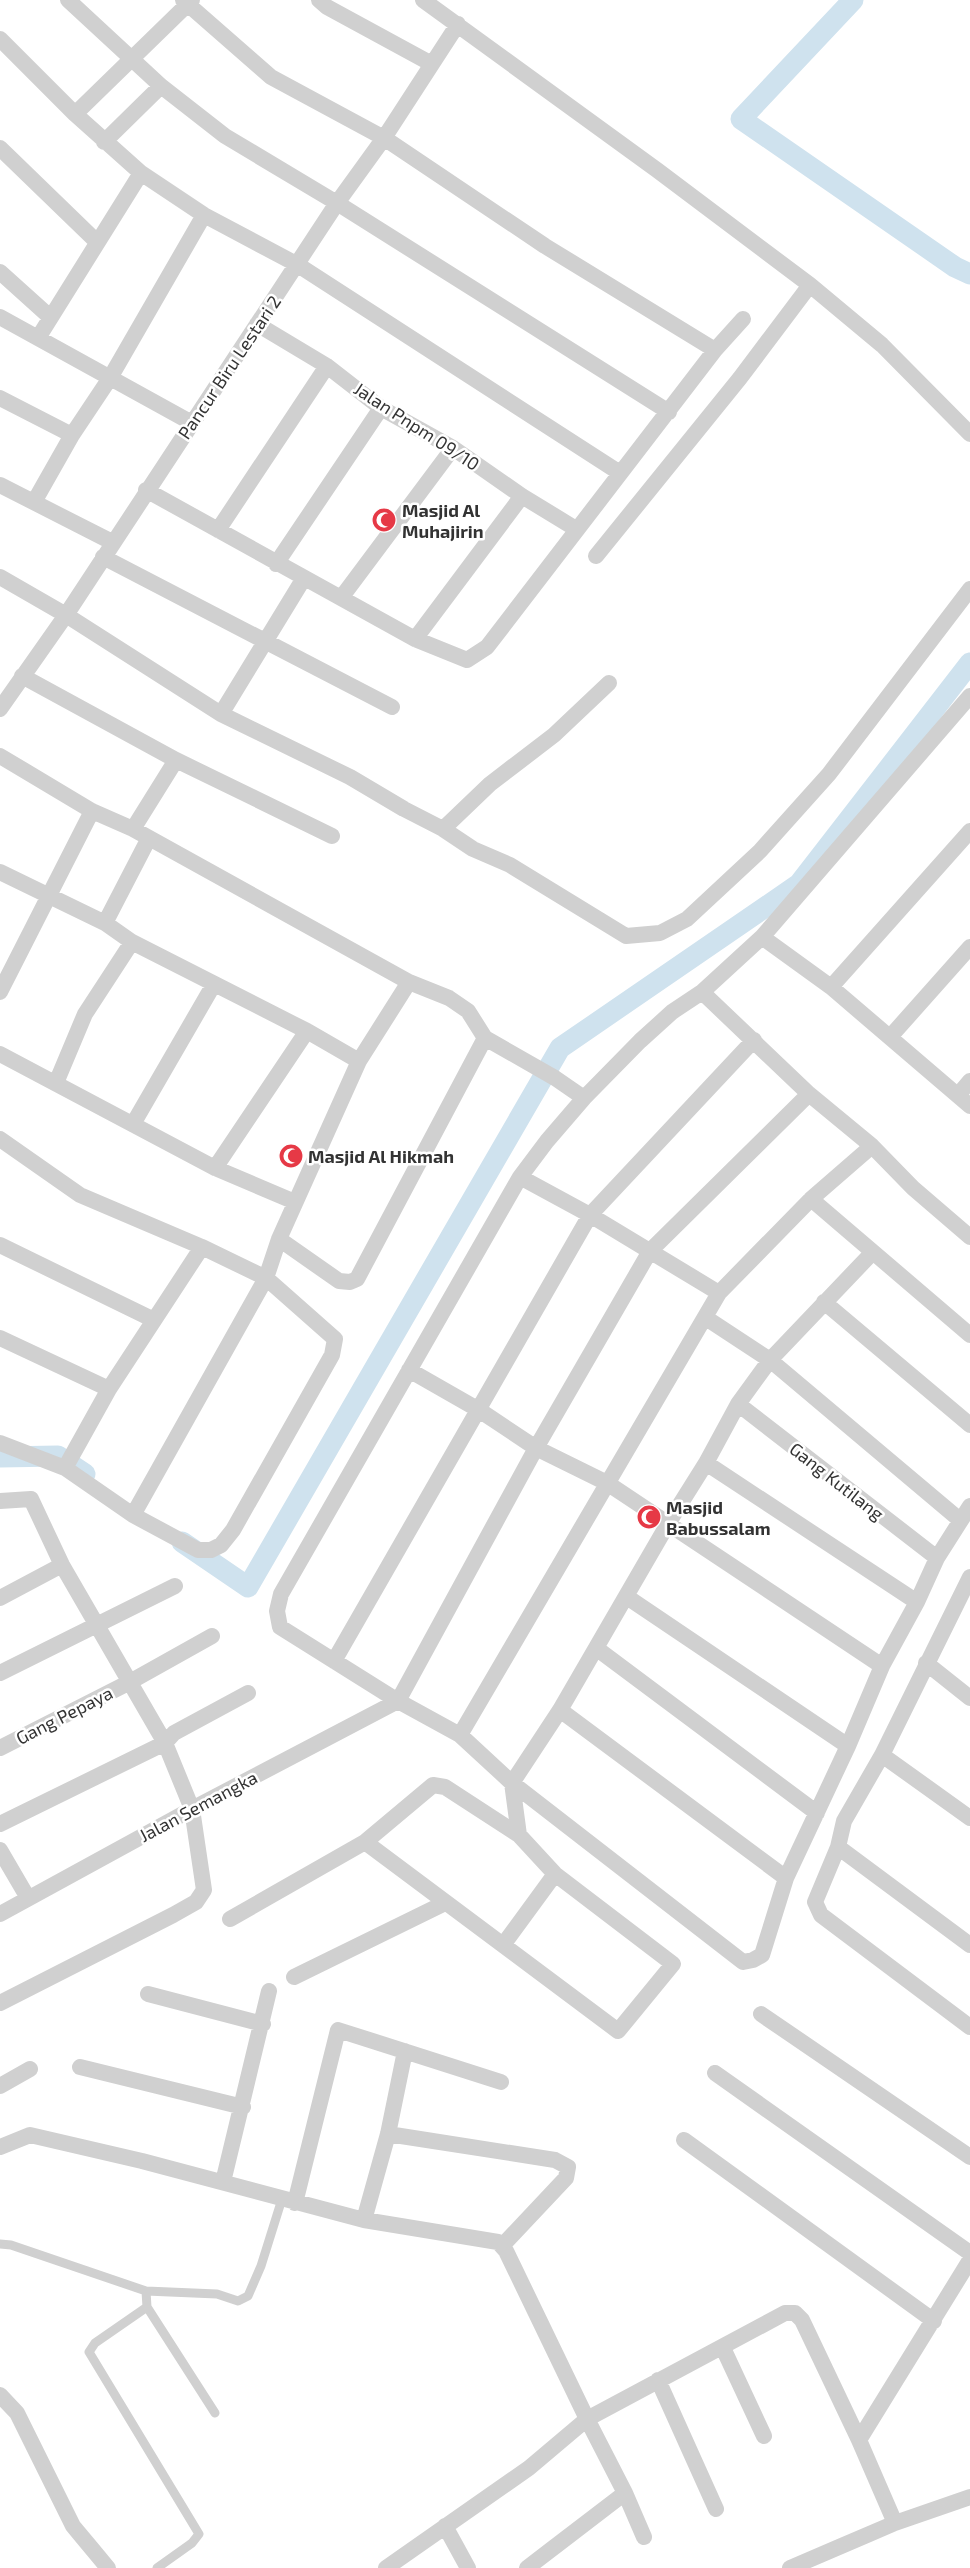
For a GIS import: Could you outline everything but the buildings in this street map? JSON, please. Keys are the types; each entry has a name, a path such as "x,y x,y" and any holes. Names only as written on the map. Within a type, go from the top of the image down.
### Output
{"street":[{"path":"68,0 160,86 225,136 337,203 669,412"},
{"path":"319,0 327,8 430,63"},
{"path":"423,0 810,285 882,345 970,434"},
{"path":"75,114 187,1 271,77 384,138 545,246 714,350"},
{"name":"Pancur Biru Lestari 2","path":"0,709 66,615 146,490 298,265 337,203 384,138 430,63 458,24"},
{"path":"0,39 104,142 141,173 204,215 298,265 620,473"},
{"path":"104,142 160,86"},
{"path":"0,148 96,242"},
{"path":"38,338 96,242 141,173"},
{"path":"34,502 72,435 110,378 204,215"},
{"path":"0,272 50,317"},
{"path":"596,556 728,394 810,285"},
{"path":"0,317 192,423"},
{"path":"146,490 276,564 415,639 466,660 487,647 576,529 669,412 714,350 743,318"},
{"name":"Jalan Pnpm 09/10","path":"257,324 327,366 381,408 452,448 522,496 576,529"},
{"path":"218,530 327,366"},
{"path":"0,398 72,435"},
{"path":"276,564 381,408"},
{"path":"341,598 452,448"},
{"path":"0,485 112,542"},
{"path":"415,639 522,496"},
{"path":"104,557 392,707"},
{"path":"0,577 66,615 221,714 350,777 404,809 444,829 473,849 510,866 626,936 660,933 687,918 760,851 829,774 970,589"},
{"path":"221,714 304,578"},
{"path":"22,676 176,760 332,836"},
{"path":"444,829 490,784 554,735 609,683"},
{"path":"970,696 762,937 702,992 672,1012 584,1098 547,1141 520,1177 409,1370 281,1594 277,1612 280,1626 398,1701 460,1735 512,1783 743,1962 753,1960 762,1955 786,1878 818,1813 882,1666 917,1602 937,1558 970,1506"},
{"path":"0,756 92,811 133,829 409,982 456,1002 476,1022 485,1038 555,1078 584,1098"},
{"path":"133,829 176,760"},
{"path":"0,992 92,811"},
{"path":"831,987 970,831"},
{"path":"105,923 149,838"},
{"path":"0,872 105,923 132,942 307,1031 359,1061"},
{"path":"762,937 831,987 970,1106"},
{"path":"56,1082 85,1014 132,942"},
{"path":"890,1037 970,947"},
{"path":"132,1515 266,1278 279,1239 359,1061 409,982"},
{"path":"133,1124 214,984"},
{"path":"702,992 809,1094 872,1146 913,1188 970,1237"},
{"path":"215,1168 307,1031"},
{"path":"279,1239 339,1281 350,1282 358,1279 485,1038"},
{"path":"334,1660 590,1215 754,1040"},
{"path":"0,1054 215,1168 295,1202"},
{"path":"958,1094 970,1081"},
{"path":"398,1701 536,1448 650,1251 809,1094"},
{"path":"0,1139 80,1195 202,1247 266,1278 335,1339 332,1355 233,1530 221,1545 211,1550 198,1550 132,1515 65,1468 0,1443"},
{"path":"460,1735 706,1318 718,1293 811,1199 872,1146"},
{"path":"520,1177 590,1215 718,1293"},
{"path":"811,1199 970,1335"},
{"path":"0,1245 154,1320"},
{"path":"65,1468 109,1389 202,1247"},
{"path":"518,1835 512,1783 560,1710 627,1598 738,1404 770,1360 872,1253"},
{"path":"824,1302 970,1425"},
{"path":"706,1318 770,1360 960,1520"},
{"path":"0,1338 109,1389"},
{"path":"409,1370 479,1410 536,1448 607,1483 669,1522 882,1666"},
{"name":"Gang Kutilang","path":"738,1404 937,1558"},
{"path":"706,1462 917,1602"},
{"path":"0,1501 31,1499 62,1565 99,1626 128,1683 165,1743 192,1809 204,1890 196,1902 0,2003"},
{"path":"0,1598 62,1565"},
{"path":"969,1581 926,1663 882,1756 844,1821 838,1846 815,1902 821,1915 970,2027"},
{"path":"0,1673 99,1626 175,1586"},
{"path":"627,1598 848,1746"},
{"name":"Gang Pepaya","path":"0,1748 128,1683 212,1636"},
{"path":"596,1648 818,1813"},
{"path":"926,1663 970,1698"},
{"path":"0,1824 165,1743 174,1733 248,1694"},
{"name":"Jalan Semangka","path":"0,1914 192,1809 398,1701"},
{"path":"560,1710 786,1878"},
{"path":"882,1756 970,1818"},
{"path":"230,1919 365,1842 434,1785 445,1787 518,1835 555,1874 673,1964 618,2031 365,1842"},
{"path":"838,1846 970,1945"},
{"path":"0,1850 28,1898"},
{"path":"503,1944 555,1874"},
{"path":"294,1977 445,1903"},
{"path":"223,2182 270,1991"},
{"path":"148,1994 262,2024"},
{"path":"761,2014 970,2157"},
{"path":"289,2201 338,2030 501,2082"},
{"path":"364,2220 388,2134 405,2051"},
{"path":"80,2068 243,2107"},
{"path":"0,2086 30,2069"},
{"path":"715,2073 970,2253"},
{"path":"388,2134 555,2160 568,2167 566,2178 502,2246"},
{"path":"0,2147 30,2135 223,2182 364,2220 498,2242 502,2246 625,2493 644,2537"},
{"path":"684,2140 934,2321"},
{"path":"859,2440 970,2260"},
{"path":"386,2568 529,2468 587,2419 658,2380 723,2348 785,2313 795,2313 802,2320 859,2440 894,2523"},
{"path":"723,2348 764,2436"},
{"path":"658,2380 716,2509"},
{"path":"0,2395 17,2413 73,2526 108,2568"},
{"path":"527,2568 625,2493"},
{"path":"800,2566 894,2523 970,2497"},
{"path":"445,2526 468,2568"}],"lane":[{"path":"0,2244 10,2245 146,2291 217,2294 238,2301 248,2296 289,2201"},
{"path":"146,2291 147,2307 214,2413"},
{"path":"147,2307 95,2343 89,2352 199,2534 192,2543 157,2568"}],"waterway":[{"path":"853,0 741,119 955,267 970,274"},
{"path":"182,1542 248,1587 560,1048 799,884 970,663"},
{"path":"0,1457 58,1456 85,1474"}],"place":[{"name":"Masjid Al Muhajirin","path":"384,520"},
{"name":"Masjid Al Hikmah","path":"291,1156"},
{"name":"Masjid Babussalam","path":"649,1517"}]}
